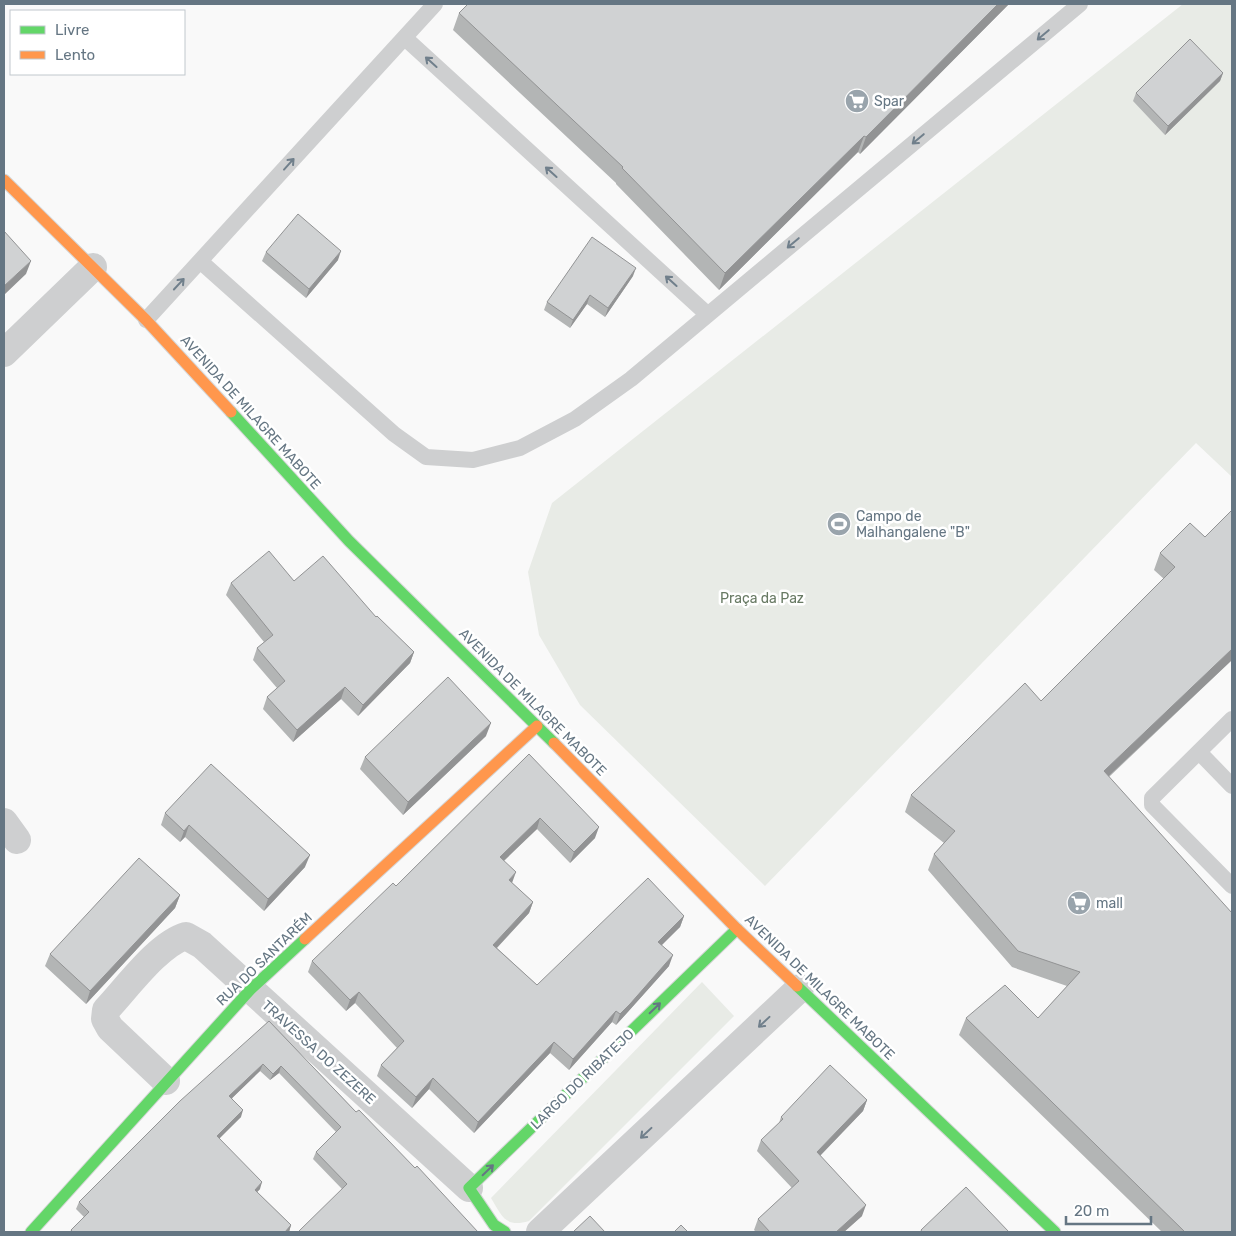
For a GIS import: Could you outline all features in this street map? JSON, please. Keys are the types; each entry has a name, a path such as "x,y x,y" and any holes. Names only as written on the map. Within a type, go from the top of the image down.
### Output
{"street":[{"name":"AVENIDA DE MILAGRE MABOTE","path":"4,180 146,320 349,541 537,726 737,928 1055,1232"},
{"path":"4,353 93,267"},
{"name":"RUA DO SANTARÉM","path":"31,1232 250,990 537,726"},
{"name":"LARGO DO RIBATEJO","path":"469,1188 737,928"},
{"name":"TRAVESSA DO ZEZERE","path":"166,1081 110,1028 105,1019 106,1010 163,949 186,936 202,945 469,1188"},
{"path":"540,1232 800,988"},
{"path":"469,1188 494,1225 505,1232"}],"lane":[{"path":"146,320 435,4"},
{"path":"200,262 394,434 426,457 473,460 520,448 575,419 630,380 1080,4"},
{"path":"405,38 707,314"},
{"path":"1232,719 1152,798 1152,805 1232,886"},
{"path":"1200,752 1232,786"}],"green space":[{"name":"Praça da Paz","path":"1183,4 1232,4 1232,477 1196,443 765,886 580,705 539,635 528,572 552,503"},
{"path":"702,982 734,1016 529,1221 514,1223 505,1219 491,1198"}],"building":[{"path":"468,4 998,4 866,137 864,136 725,273 623,167 459,13"},
{"path":"1190,39 1223,73 1168,126 1136,93"},
{"path":"298,214 341,251 309,289 266,252"},
{"path":"4,231 31,261 4,286"},
{"path":"592,237 636,268 608,308 590,295 573,320 547,302"},
{"name":"mall","path":"1232,510 1232,649 1104,771 1232,913 1232,1232 1185,1232 966,1018 1005,985 1038,1018 1080,972 1018,951 934,854 955,831 911,795 1025,683 1041,701 1175,567 1160,553 1190,523 1205,537"},
{"path":"269,551 294,581 323,556 376,617 414,652 363,705 345,687 297,730 267,697 285,681 257,648 273,635 231,583"},
{"path":"448,677 491,723 408,802 365,757"},
{"path":"529,754 599,827 574,852 540,818 500,857 516,872 509,880 533,902 493,945 537,985 648,878 684,916 658,942 673,955 620,1014 616,1011 573,1059 554,1042 478,1122 433,1078 416,1097 381,1065 404,1041 359,992 350,1000 312,961 393,883 396,886"},
{"path":"211,764 310,855 268,899 189,825 184,831 165,813"},
{"path":"139,858 180,895 90,991 50,954"},
{"path":"269,1021 356,1112 359,1110 415,1168 417,1166 478,1232 298,1232 347,1184 316,1152 341,1127 281,1066 273,1074 263,1064 229,1096 243,1110 217,1136 262,1182 255,1190 291,1225 285,1232 73,1232 71,1230 89,1212 79,1202 180,1101"},
{"path":"830,1065 867,1100 817,1152 866,1205 836,1232 770,1232 758,1219 799,1181 761,1140 783,1119 781,1117"},
{"path":"966,1187 1009,1232 922,1232 921,1230"},
{"path":"590,1216 605,1232 573,1232"},
{"path":"681,1225 688,1232 674,1232"}],"traffic: fast":[{"path":"231,412 349,541 554,743"},
{"path":"505,1232 494,1225 469,1188 737,929"},
{"path":"31,1232 250,990 305,939"},
{"path":"797,986 1055,1232"}],"traffic: slow":[{"path":"4,180 146,320 231,412"},
{"path":"305,939 537,726"},
{"path":"554,743 737,929 797,986"}],"place":[{"name":"Spar","path":"857,101"},
{"name":"Campo de Malhangalene \"B\"","path":"839,524"},
{"name":"mall","path":"1079,903"}]}
